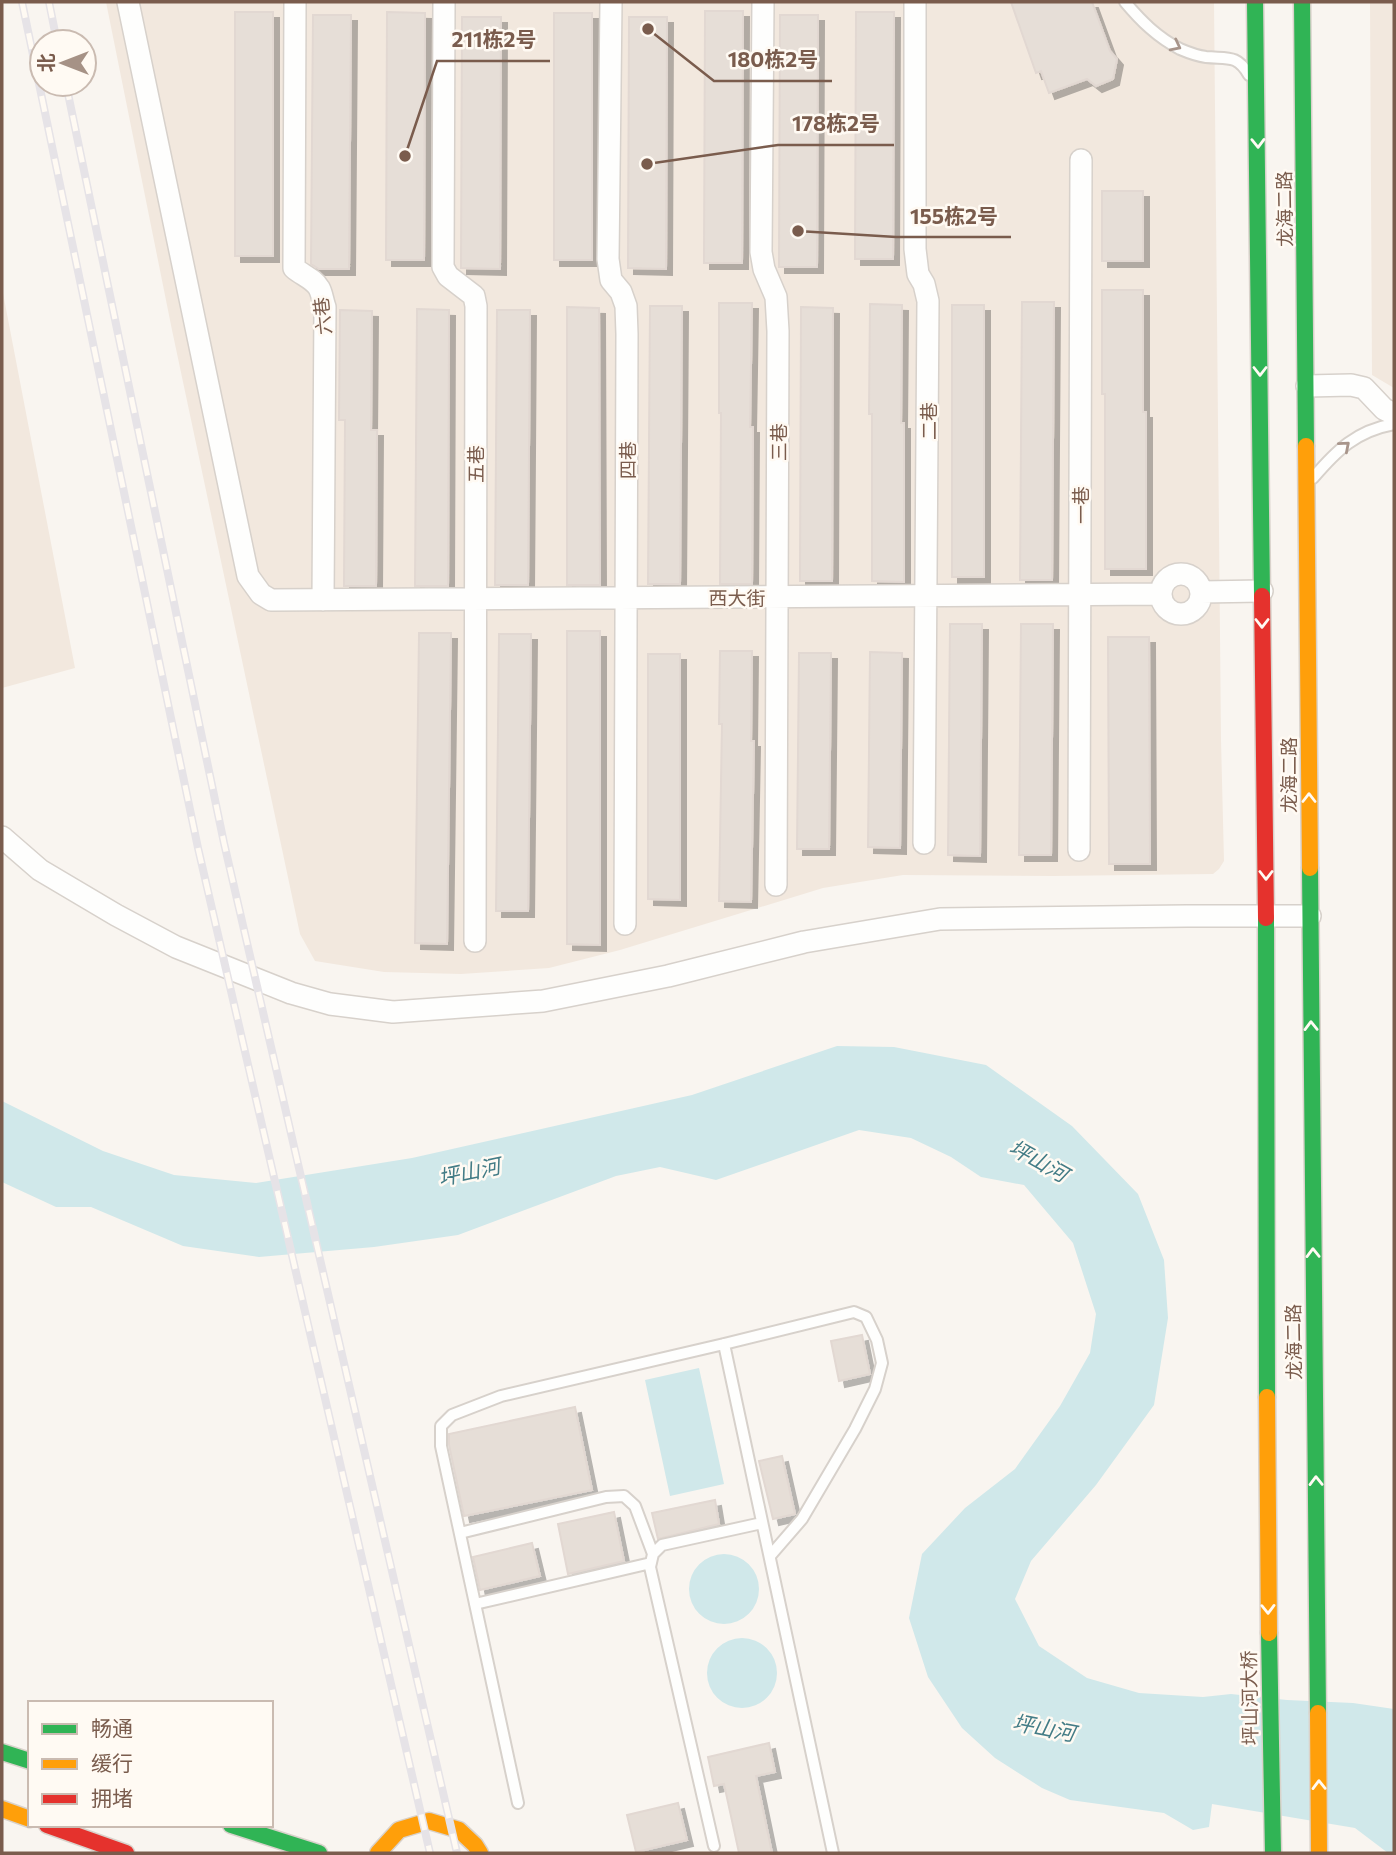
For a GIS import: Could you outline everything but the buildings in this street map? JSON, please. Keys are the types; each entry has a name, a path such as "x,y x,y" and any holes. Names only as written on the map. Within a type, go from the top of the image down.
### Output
{"main road":[{"name":"龙海二路","path":"1255,2 1266,916 1267,1541"},
{"name":"龙海二路","path":"1302,2 1319,1853"},
{"name":"坪山河大桥","path":"1267,1541 1273,1853"},
{"path":"2,1752 28,1760"},
{"path":"2,1809 28,1818"},
{"path":"378,1853 399,1830 429,1821 459,1830 480,1853"},
{"path":"53,1827 126,1853"},
{"path":"237,1827 318,1853"}],"street":[{"name":"西大街","path":"128,2 248,576 261,594 271,600 1160,594 1165,581 1182,573 1194,579 1201,592 1262,591"},
{"name":"六巷","path":"295,2 294,268 319,288 325,307 318,600"},
{"name":"五巷","path":"444,2 443,267 448,276 474,296 476,306 475,941"},
{"name":"四巷","path":"611,2 608,259 611,280 621,292 626,306 627,334 625,924"},
{"name":"三巷","path":"763,2 761,252 764,269 776,297 778,331 776,885"},
{"name":"二巷","path":"915,2 915,249 918,274 929,301 924,843"},
{"name":"一巷","path":"1079,850 1081,160"},
{"path":"1307,386 1351,385 1364,388 1384,409 1394,414"},
{"path":"2,837 40,870 176,947 291,993 330,1004 393,1012 543,1001 667,976 804,942 940,919 1310,916"}],"lane":[{"path":"1125,2 1157,36 1182,50 1205,57 1236,60 1247,71 1257,95"},
{"path":"1307,485 1353,438 1394,424"},
{"path":"517,1803 441,1446 441,1426 452,1415 501,1396 855,1312 866,1317 877,1340 882,1363 875,1389 855,1429 802,1519 770,1556"},
{"path":"724,1344 833,1853"},
{"path":"460,1533 606,1497 624,1496 635,1506 652,1558"},
{"path":"714,1846 650,1567 652,1558 662,1545 762,1523"},
{"path":"475,1604 652,1558"}],"shaded area":[{"path":"106,2 1214,2 1224,861 1219,869 1213,874 903,875 823,888 620,950 549,968 461,974 384,972 315,961 300,934 172,330"},
{"path":"1370,2 1394,2 1394,388 1372,375"},
{"path":"2,288 75,668 2,688"}],"water":[{"name":"坪山河","path":"837,1046 894,1047 986,1065 1072,1126 1138,1194 1164,1260 1168,1318 1154,1405 1096,1485 1031,1561 1015,1599 1039,1646 1087,1678 1139,1693 1203,1697 1231,1694 1353,1703 1394,1709 1394,1853 1388,1853 1355,1828 1212,1804 1209,1827 1193,1830 1164,1813 1070,1800 1042,1788 995,1758 962,1728 928,1677 909,1618 922,1554 965,1508 1015,1469 1060,1406 1090,1353 1096,1314 1073,1243 1024,1185 981,1177 951,1157 911,1138 859,1130 716,1180 660,1167 616,1176 458,1235 374,1247 259,1257 183,1246 91,1207 56,1207 2,1182 2,1101 103,1151 174,1175 256,1183 412,1158 692,1095"},
{"path":"699,1368 724,1484 670,1496 645,1380"},
{"path":"724,1554 749,1564 759,1589 749,1614 724,1624 699,1614 689,1589 699,1564"},
{"path":"742,1638 767,1648 777,1673 767,1698 742,1708 717,1698 707,1673 717,1648"}],"railway":[{"path":"22,2 198,848 430,1853"},
{"path":"49,2 54,28"},
{"path":"69,98 224,843 457,1853"}],"traffic: fast":[{"path":"1255,2 1262,596"},
{"path":"1302,2 1306,446"},
{"path":"1310,868 1318,1713"},
{"path":"1266,918 1267,1397"},
{"path":"1269,1633 1273,1853"},
{"path":"2,1752 28,1760"},
{"path":"237,1827 319,1853"}],"traffic: slow":[{"path":"1306,446 1310,868"},
{"path":"1267,1397 1269,1633"},
{"path":"1318,1713 1319,1853"},
{"path":"2,1809 28,1818"},
{"path":"378,1853 399,1830 429,1821 459,1830 480,1853"}],"traffic: jam":[{"path":"1262,596 1266,918"},
{"path":"53,1827 126,1853"}],"place":[{"name":"180栋2号","path":"648,29"},
{"name":"211栋2号","path":"405,156"},
{"name":"178栋2号","path":"647,164"},
{"name":"155栋2号","path":"798,231"}]}
